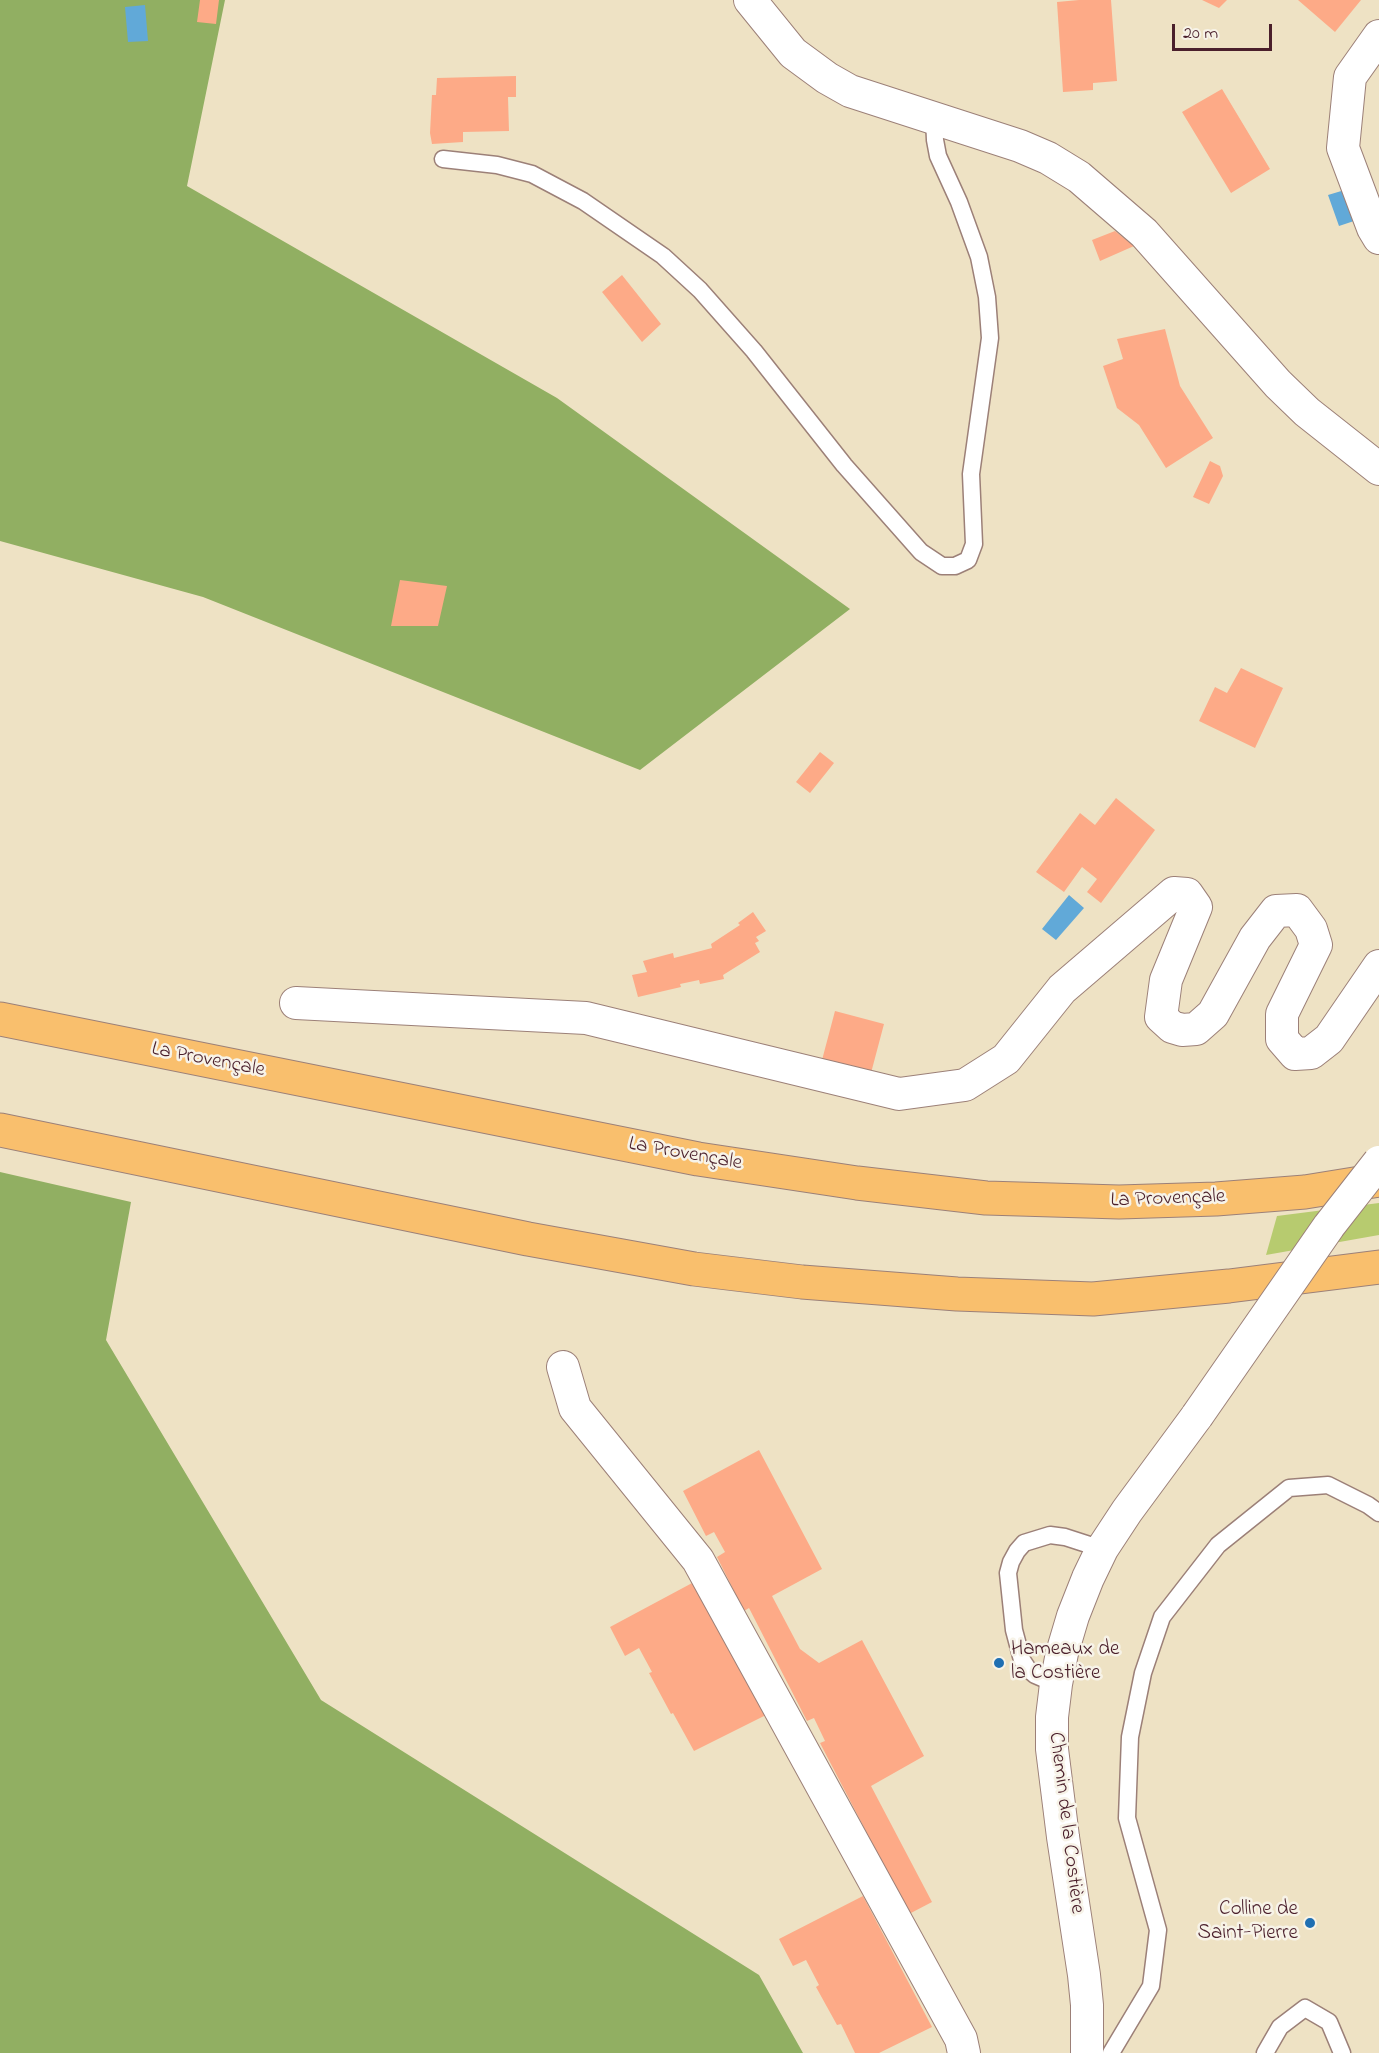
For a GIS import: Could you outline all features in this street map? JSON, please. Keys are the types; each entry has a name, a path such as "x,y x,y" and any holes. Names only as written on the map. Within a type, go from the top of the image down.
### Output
{"highway":[{"name":"La Provençale","path":"0,1019 698,1159 857,1183 986,1198 1119,1202 1216,1199 1305,1192 1379,1180"},
{"path":"0,1130 528,1239 694,1269 802,1282 957,1294 1093,1299 1229,1286 1379,1267"}],"street":[{"path":"750,0 793,52 827,78 850,91 1020,146 1048,158 1079,177 1144,233 1278,384 1306,412 1379,469"},
{"path":"1379,36 1350,77 1343,148 1373,228 1379,238"},
{"path":"296,1003 586,1018 899,1094 964,1085 1006,1059 1062,989 1174,893 1187,894 1196,907 1166,980 1161,1017 1172,1027 1182,1030 1196,1029 1213,1014 1254,938 1276,911 1297,910 1311,929 1316,945 1282,1014 1282,1039 1294,1054 1311,1053 1329,1040 1379,966"},
{"name":"Chemin de la Costière","path":"1087,2053 1088,2006 1052,1749 1052,1717 1056,1684 1073,1616 1102,1549 1127,1511 1197,1416 1329,1226 1379,1162"},
{"path":"563,1367 574,1408 698,1560 962,2039 964,2053"}],"lane":[{"path":"443,159 497,165 532,174 584,201 663,256 700,290 731,325 844,465 921,552 942,566 955,566 968,560 974,544 971,474 990,338 987,297 979,257 959,202 938,156 934,118"},
{"path":"1111,2053 1151,1986 1158,1930 1127,1818 1130,1737 1143,1673 1162,1617 1218,1545 1289,1488 1328,1485 1379,1513"},
{"path":"1056,1684 1035,1675 1022,1660 1014,1630 1008,1573 1011,1562 1024,1542 1050,1535 1065,1537 1102,1549"},
{"path":"1265,2053 1280,2027 1305,2008 1329,2022 1342,2053"}],"green space":[{"path":"0,0 225,0 187,186 557,398 850,609 640,770 203,597 0,541"},
{"path":"0,1172 131,1202 106,1340 321,1700 759,1975 803,2053 0,2053"},
{"path":"1379,1203 1379,1235 1266,1255 1277,1216"}],"water":[{"path":"145,5 148,41 128,42 125,7"},
{"path":"1348,189 1357,220 1339,226 1328,195"},
{"path":"1069,895 1084,908 1056,940 1042,929"}],"building":[{"path":"200,0 219,0 216,24 197,22"},
{"path":"1111,0 1117,81 1093,83 1093,90 1063,92 1057,2"},
{"path":"1202,0 1227,0 1219,8"},
{"path":"1298,0 1361,0 1335,32"},
{"path":"516,76 516,97 508,97 509,131 463,132 463,142 432,144 430,133 432,95 436,95 437,78"},
{"path":"1222,89 1270,169 1231,193 1182,112"},
{"path":"1115,231 1134,246 1100,261 1092,240"},
{"path":"622,275 661,324 642,342 602,292"},
{"path":"1165,329 1180,386 1213,438 1166,468 1139,425 1117,408 1103,366 1123,359 1117,339"},
{"path":"1210,461 1220,466 1223,476 1209,504 1193,497"},
{"path":"400,580 447,586 438,626 391,626"},
{"path":"1241,668 1283,688 1255,748 1199,721 1215,687 1227,693"},
{"path":"820,752 834,763 810,793 796,782"},
{"path":"1116,798 1155,830 1101,903 1087,892 1097,879 1082,867 1064,892 1036,872 1080,813 1095,825"},
{"path":"753,912 766,931 756,937 759,941 755,943 760,952 723,975 724,979 700,984 699,980 680,984 681,987 638,997 632,975 647,972 643,961 673,953 674,958 712,948 711,944 740,925 738,923"},
{"path":"835,1011 884,1024 871,1073 822,1060"},
{"path":"759,1450 822,1569 772,1596 800,1649 819,1663 862,1640 924,1756 871,1786 932,1902 909,1914 820,1743 825,1741 814,1718 807,1721 749,1608 744,1611 717,1557 725,1552 714,1532 706,1536 683,1491"},
{"path":"694,1582 766,1715 694,1751 649,1673 652,1672 639,1648 625,1656 610,1627"},
{"path":"863,1896 932,2027 879,2053 855,2053 841,2024 837,2025 816,1987 819,1985 806,1960 793,1966 779,1939"}],"place":[{"name":"Hameaux de la Costière","path":"999,1663"},
{"name":"Colline de Saint-Pierre","path":"1310,1923"}]}
